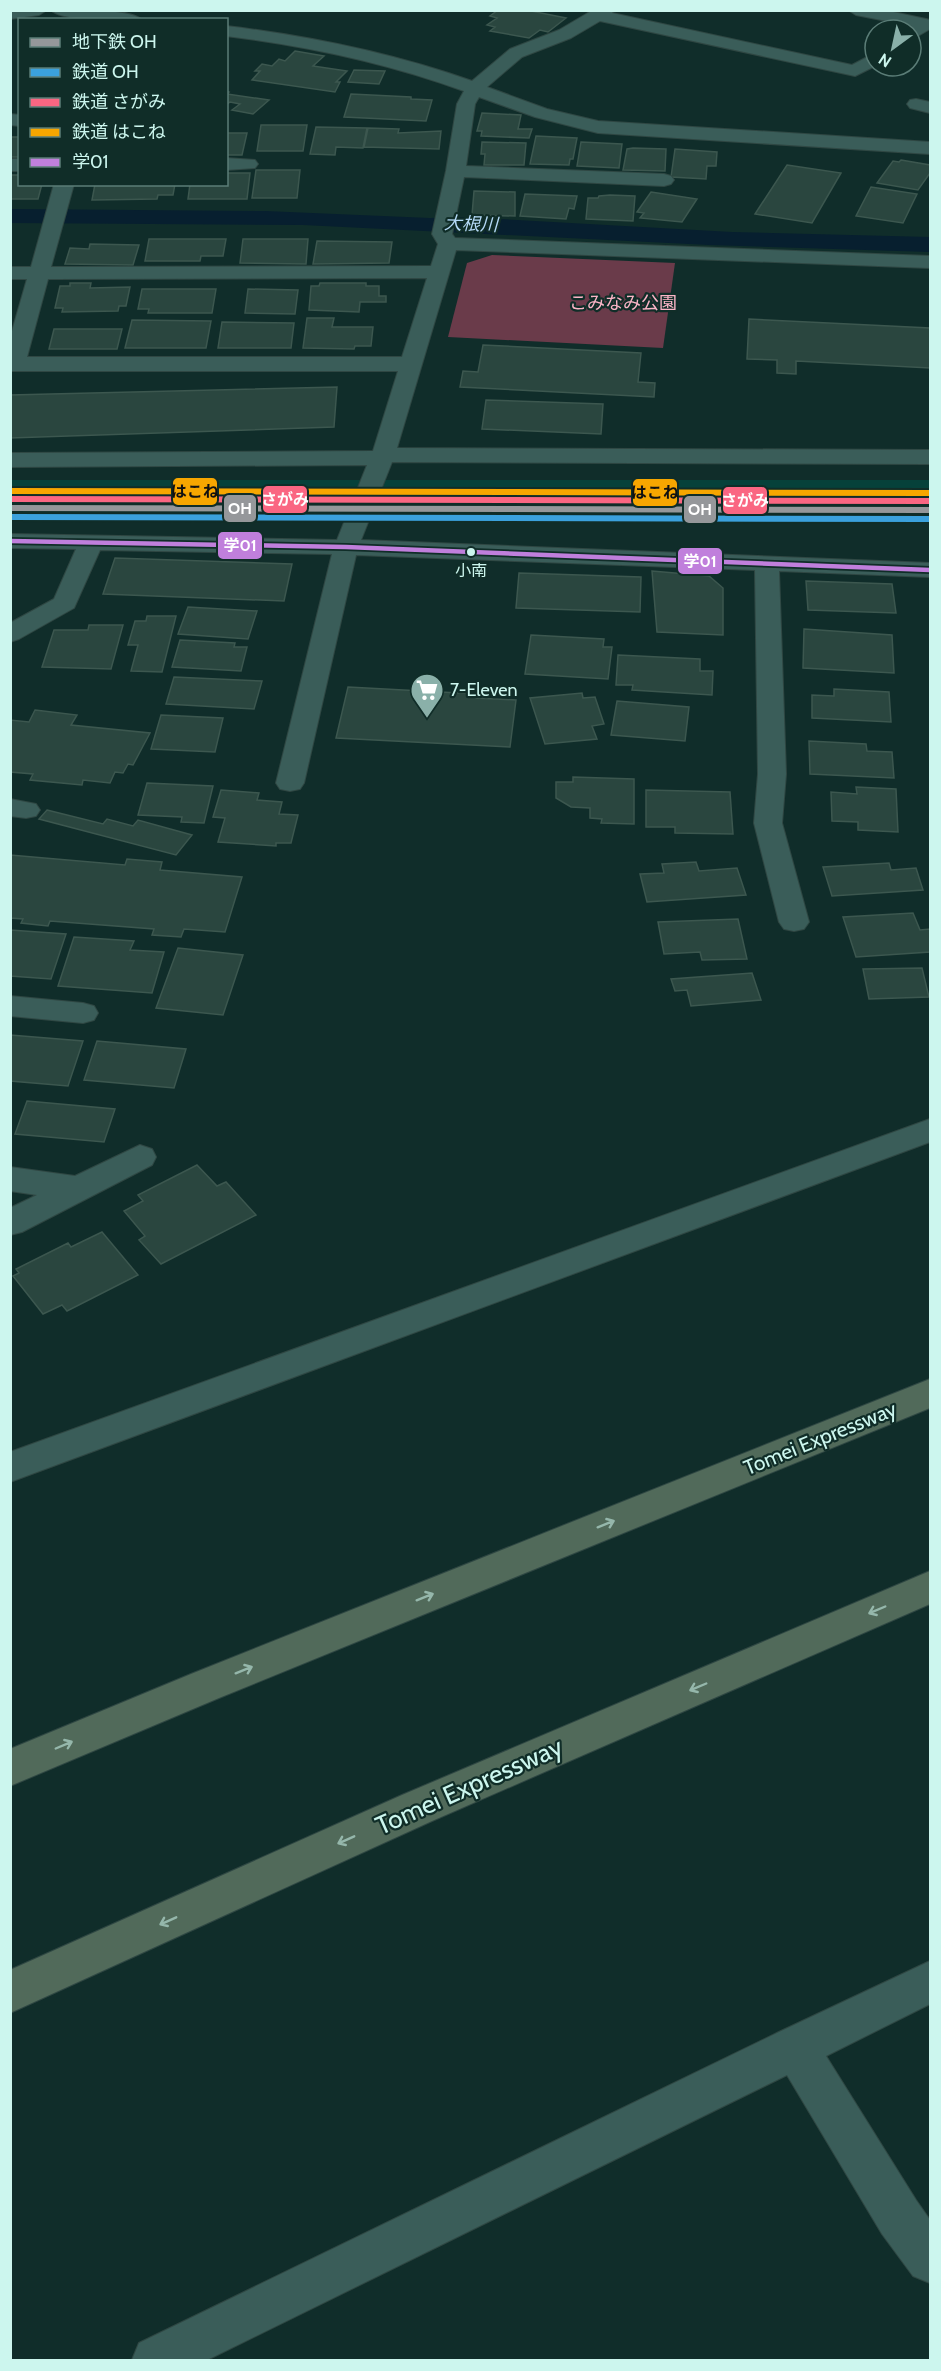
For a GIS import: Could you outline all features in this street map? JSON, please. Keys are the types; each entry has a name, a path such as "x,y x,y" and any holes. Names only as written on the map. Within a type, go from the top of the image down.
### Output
{"highway":[{"name":"Tomei Expressway","path":"10,1768 205,1686 930,1393"},
{"name":"Tomei Expressway","path":"10,1992 417,1808 930,1587"}],"street":[{"path":"10,14 39,10"},
{"path":"59,10 119,18"},
{"path":"856,10 896,18"},
{"path":"290,783 346,547 382,457 438,272 466,104 475,88 516,53 565,34 602,13 855,71 863,66"},
{"path":"228,31 291,39 371,56 475,88 541,113 598,127 930,148"},
{"path":"228,164 248,164"},
{"path":"456,171 664,180"},
{"path":"64,186 12,364 412,364"},
{"path":"445,239 930,262"},
{"path":"10,273 438,272"},
{"path":"10,460 930,457"},
{"path":"10,541 346,547 930,570"},
{"path":"10,634 65,603 92,541"},
{"path":"767,564 772,774 768,824 794,922"},
{"path":"10,1006 83,1013"},
{"path":"10,1467 930,1130"},
{"path":"10,1222 140,1157"},
{"path":"10,1179 76,1188"},
{"path":"156,2361 930,1982"},
{"path":"795,2047 899,2217 930,2259"}],"shaded area":[{"path":"11,480 930,480 930,523 11,521"}],"green space":[{"name":"こみなみ公園","path":"492,255 675,263 663,348 448,337 467,263"}],"water":[{"name":"大根川","path":"11,209 265,211 430,218 463,217 732,232 930,237 930,252 709,245 303,225 11,223"}],"building":[{"path":"498,10 526,10 566,18 548,32 540,30 529,38 490,31 495,27 487,25 497,18 490,16"},
{"path":"295,51 324,56 313,66 347,71 336,82 340,82 335,92 252,80 260,71 255,71 262,64 272,66 279,59 285,61"},
{"path":"354,70 385,71 379,84 348,82"},
{"path":"228,94 269,100 253,114 232,110 240,104 228,104"},
{"path":"351,94 432,100 426,121 344,117"},
{"path":"482,113 521,115 518,129 532,129 529,138 481,136 482,131 477,131"},
{"path":"261,125 307,125 303,151 257,151"},
{"path":"316,127 367,128 363,148 336,147 335,155 310,154"},
{"path":"368,128 399,129 398,133 441,131 439,149 364,147"},
{"path":"228,133 247,133 242,155 228,155"},
{"path":"536,136 577,138 573,159 570,159 569,165 530,164"},
{"path":"10,137 18,137 18,157 10,157"},
{"path":"482,142 526,143 524,165 484,165 485,154 481,154"},
{"path":"581,142 622,144 619,168 577,166"},
{"path":"627,149 666,149 665,171 623,170"},
{"path":"675,149 717,152 716,166 707,166 706,179 671,177"},
{"path":"901,160 930,165 930,173 918,190 877,183 893,161"},
{"path":"787,165 841,173 812,223 755,214"},
{"path":"256,170 300,170 297,198 252,198"},
{"path":"228,173 250,173 247,199 188,199 190,186 228,186"},
{"path":"10,175 18,175 18,186 41,186 38,199 10,199"},
{"path":"95,186 175,186 173,195 158,195 157,199 92,200"},
{"path":"871,187 917,194 903,223 856,216"},
{"path":"474,191 515,192 515,216 472,215"},
{"path":"651,192 697,199 682,222 640,218 644,213 637,212"},
{"path":"525,194 577,196 574,209 569,208 566,219 520,216"},
{"path":"610,195 635,196 633,221 586,219 588,198"},
{"path":"149,239 226,239 223,256 201,256 200,261 145,261"},
{"path":"243,239 308,239 306,264 240,263"},
{"path":"317,241 392,242 389,263 313,264"},
{"path":"90,244 139,245 133,265 65,264 70,248 89,249"},
{"path":"70,283 91,283 90,288 130,287 126,306 119,306 118,311 62,312 63,308 55,308 60,286 70,286"},
{"path":"320,283 366,283 366,286 379,286 379,296 386,296 386,302 360,302 359,312 309,310 311,286 319,286"},
{"path":"142,289 216,289 212,313 148,313 149,309 138,309"},
{"path":"248,289 298,290 295,314 245,313"},
{"path":"307,318 334,318 332,327 373,327 371,346 355,346 354,349 303,348"},
{"path":"749,319 930,328 930,368 796,361 796,374 777,373 777,360 747,359"},
{"path":"132,320 211,321 206,348 125,348"},
{"path":"222,322 294,323 291,348 218,348"},
{"path":"54,329 122,329 117,349 49,349"},
{"path":"483,345 641,353 638,382 655,383 654,397 460,387 463,371 478,372"},
{"path":"337,387 334,427 10,438 10,395"},
{"path":"486,400 603,404 601,434 482,429"},
{"path":"115,558 292,564 284,601 103,594"},
{"path":"652,571 709,576 723,588 723,635 657,632"},
{"path":"519,573 641,577 640,612 516,608"},
{"path":"806,581 892,584 896,613 808,610"},
{"path":"188,607 257,611 248,639 178,634"},
{"path":"147,616 176,616 162,672 131,671 138,645 128,645 135,621 146,621"},
{"path":"89,625 123,625 111,669 42,667 54,630 88,630"},
{"path":"804,629 892,635 894,673 803,668"},
{"path":"531,635 604,639 603,647 612,647 608,679 525,674"},
{"path":"180,640 235,643 234,647 247,647 241,671 172,667"},
{"path":"618,655 700,659 700,671 713,671 712,695 632,690 633,685 616,685"},
{"path":"174,677 262,681 254,709 166,704"},
{"name":"7-Eleven","path":"348,687 477,694 476,698 516,700 510,747 336,738"},
{"path":"834,689 889,692 891,722 812,718 812,695 834,696"},
{"path":"582,693 583,698 595,697 604,724 592,726 597,739 545,744 530,698"},
{"path":"617,701 689,707 685,741 611,735"},
{"path":"35,710 77,715 71,725 150,733 133,765 128,764 123,773 115,772 110,783 83,780 82,785 30,780 33,774 10,772 10,720 29,722"},
{"path":"161,715 223,718 215,752 151,749"},
{"path":"809,741 866,744 867,751 892,752 894,778 810,774"},
{"path":"573,777 634,779 634,824 601,823 602,819 590,818 590,808 571,807 556,798 556,782 573,782"},
{"path":"147,783 213,786 204,823 181,822 182,817 138,815"},
{"path":"856,787 896,789 898,832 858,830 858,822 832,821 831,792 857,794"},
{"path":"221,790 259,793 257,800 282,802 279,814 298,815 291,843 276,843 276,846 218,842 225,818 213,817"},
{"path":"646,790 730,792 733,834 675,833 675,827 646,827"},
{"path":"47,810 103,824 107,819 133,826 138,820 192,835 176,855 39,819"},
{"path":"10,855 125,865 127,859 162,862 160,870 242,877 225,932 184,929 181,937 152,935 154,929 50,921 48,926 21,923 23,919 10,918"},
{"path":"696,862 699,871 737,868 746,895 647,902 640,874 664,873 662,864"},
{"path":"889,863 891,870 916,868 923,890 832,896 823,867"},
{"path":"913,913 920,930 930,929 930,952 856,957 843,917"},
{"path":"738,919 747,959 702,960 700,952 664,954 658,922"},
{"path":"10,930 66,934 51,979 10,976"},
{"path":"74,937 134,941 130,950 164,952 152,993 58,986"},
{"path":"178,948 243,955 223,1015 156,1008"},
{"path":"922,968 929,997 869,999 863,969"},
{"path":"752,973 761,1000 691,1006 687,990 675,991 671,979"},
{"path":"10,1035 83,1041 68,1086 10,1081"},
{"path":"97,1041 186,1049 174,1088 84,1080"},
{"path":"27,1101 115,1109 104,1142 15,1134"},
{"path":"197,1165 217,1186 226,1182 256,1215 161,1264 139,1240 145,1236 124,1211 143,1201 138,1195"},
{"path":"102,1232 138,1275 67,1311 62,1305 43,1314 13,1276 19,1273 16,1269 68,1243 71,1247"}],"metro line":[{"name":"OH","path":"10,508 930,510"}],"rail line":[{"name":"はこね","path":"10,491 930,493"},
{"name":"さがみ","path":"10,499 930,501"},
{"name":"OH","path":"10,517 930,519"}],"transit line":[{"name":"学01","path":"10,541 346,547 930,570"}],"place":[{"name":"小南","path":"471,552"},
{"name":"7-Eleven","path":"427,719"}]}
